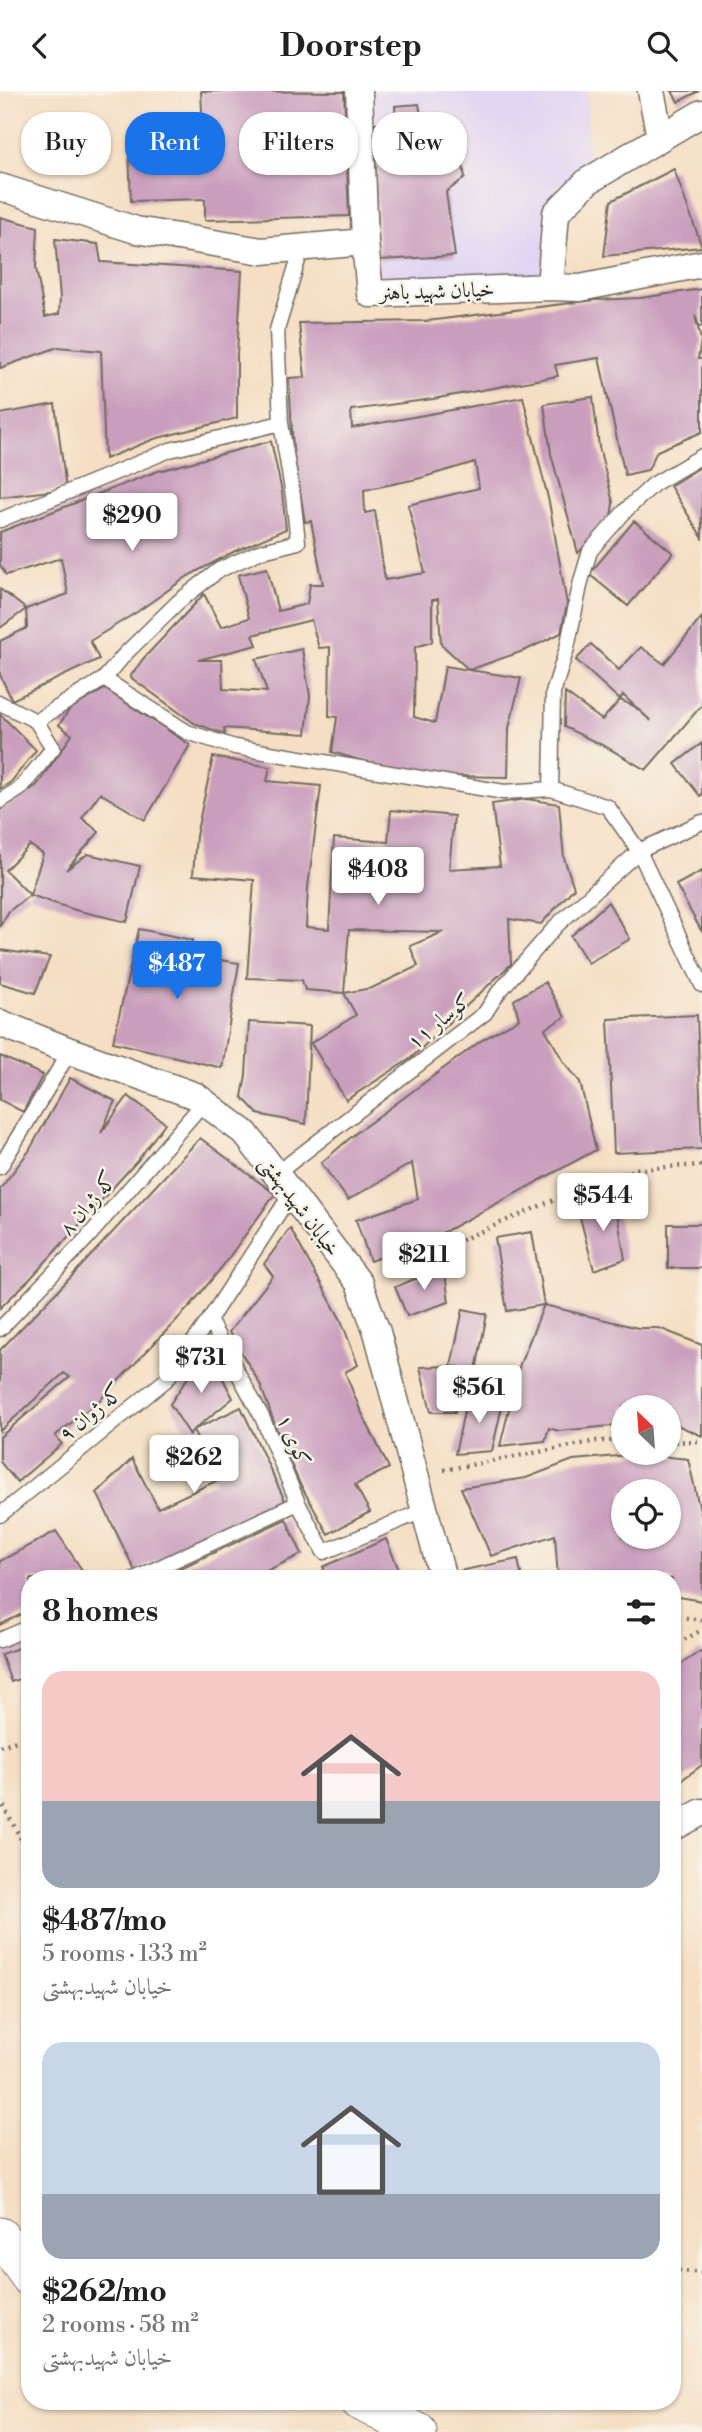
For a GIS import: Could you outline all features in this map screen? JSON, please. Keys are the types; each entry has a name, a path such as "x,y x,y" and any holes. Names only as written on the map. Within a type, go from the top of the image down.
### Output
{"street":[{"path":"0,187 136,230 262,251 365,242 359,91"},
{"path":"651,91 660,137"},
{"path":"702,113 587,181 556,213 550,287 580,288 702,264"},
{"name":"خیابان شهید باهنر","path":"365,242 370,294 550,287"},
{"name":"خیابان شهیدبهشتی","path":"0,1023 196,1096 245,1133 359,1283 377,1332 441,1570"},
{"path":"681,1823 702,1812"},
{"path":"0,2236 21,2265"},
{"path":"376,2410 418,2432"}],"lane":[{"path":"36,721 104,680 125,653 178,602 219,570 259,551 298,542 281,423 276,330 302,247"},
{"path":"0,520 170,450 281,423"},
{"path":"551,789 553,694 568,648 581,581 590,551 627,509 654,485 702,456"},
{"path":"104,680 187,732 235,747 504,792 551,789 608,807 639,851 702,985"},
{"path":"0,703 36,721 53,748 21,788 0,801"},
{"name":"کوسار ۱۱","path":"284,1184 485,1013 498,993 558,925 639,851 702,822"},
{"path":"0,1167 70,1051"},
{"name":"که ژوان ۸","path":"0,1329 88,1237 204,1102"},
{"name":"که ژوان ۹","path":"0,1515 166,1379 209,1319 284,1184"},
{"name":"کوی ۱","path":"209,1319 262,1416 298,1503 324,1552 425,1510"},
{"path":"153,1570 298,1503"},
{"path":"0,1640 21,1631"}],"path":[{"path":"359,1283 575,1191 636,1169 702,1165"},
{"path":"415,1475 597,1441 611,1441"},
{"path":"681,1442 702,1441"},
{"path":"681,1617 702,1620"},
{"path":"681,1641 702,1630"},
{"path":"0,1746 21,1740"},
{"path":"0,1800 21,1839"},
{"path":"681,2271 702,2273"}],"shaded area":[{"path":"373,91 587,91 588,168 545,206 546,275 387,279 379,271 376,175 467,175 467,112 374,112"}],"building":[{"path":"201,91 344,92 345,112 239,112 239,175 347,175 349,216 205,220 205,199 131,201 130,175 225,175 225,112 202,112"},
{"path":"672,91 699,91 678,102"},
{"path":"419,104 420,112 395,112 395,106"},
{"path":"674,169 702,247 604,256 611,201"},
{"path":"376,175 465,175 465,178 446,192 455,256 379,260"},
{"path":"0,217 38,227 36,268 45,317 59,314 55,239 98,244 101,262 242,271 237,354 237,418 154,439 105,459 101,351 58,347 0,368"},
{"path":"702,289 702,326 699,327 695,315 701,340 698,359 702,359 702,432 657,451 648,470 625,475 599,358 555,365 558,376 433,399 351,410 352,428 523,397 549,502 567,604 561,633 526,650 469,670 521,678 509,728 508,777 451,776 387,768 332,752 337,717 329,716 330,647 319,648 311,620 253,635 257,645 198,660 222,660 223,689 267,692 256,659 302,649 310,696 306,734 224,728 225,734 194,723 130,677 143,659 204,594 221,627 249,618 238,575 267,568 278,611 307,604 310,584 323,584 311,521 305,522 293,449 289,378 305,377 299,323 427,321 595,300 640,298","holes":["475,462 479,488 408,505 425,573 385,580 375,511 365,513 364,490 417,479","438,599 441,644 469,670 445,666 435,723 414,717 415,647 432,642 432,600"]},
{"path":"593,397 599,447 613,502 611,519 578,553 551,454 544,404"},
{"path":"55,404 66,489 0,497 0,414"},
{"path":"271,441 282,492 286,529 233,552 188,576 90,641 99,659 12,700 0,675 0,641 27,628 26,609 68,594 61,558 6,575 0,565 0,532 155,472"},
{"path":"702,466 702,537 670,486"},
{"path":"634,521 673,553 628,606 589,574"},
{"path":"0,589 26,609 0,628"},
{"path":"702,617 702,705 646,770 564,727 565,693 602,720 620,700 576,660 591,644 619,670 641,647 664,664","holes":["623,695 651,721 634,706 620,700"]},
{"path":"105,689 190,745 145,820 100,793 82,818 99,832 66,870 88,854 140,866 127,922 75,910 30,895 9,911 0,926 0,810 37,785 72,735 59,725 70,709","holes":["30,845 43,854 30,895 5,870"]},
{"path":"0,714 36,750 11,782 0,789"},
{"path":"702,743 702,795 700,796 675,764"},
{"path":"213,757 270,767 267,781 321,786 308,887 306,927 329,929 334,838 388,842 391,810 454,816 449,869 500,866 492,804 527,799 559,804 564,858 574,888 541,924 509,919 511,964 410,1059 346,1100 311,1043 356,1015 344,993 305,990 302,980 247,978 254,880 193,875 196,836","holes":["349,930 443,932 410,946 418,966 372,988 344,993"]},
{"path":"702,871 702,932 676,885"},
{"path":"608,902 630,939 588,963 571,936"},
{"path":"139,929 193,940 190,955 239,963 222,1068 113,1042"},
{"path":"0,950 50,957 35,993 0,983"},
{"path":"545,982 565,1017 545,1029 564,1062 580,1082 596,1150 431,1239 370,1261 356,1220 418,1199 412,1163 348,1200 321,1163 356,1133 482,1040 519,1019 514,1000"},
{"path":"697,1015 702,1149 614,1153 608,1019"},
{"path":"249,1022 310,1026 306,1124 258,1114 242,1097"},
{"path":"0,1056 43,1075 23,1112 0,1100"},
{"path":"70,1078 115,1101 101,1133 128,1096 165,1123 138,1160 30,1279 0,1308 0,1189 29,1151"},
{"path":"200,1138 275,1194 191,1305 101,1399 55,1436 62,1444 17,1482 0,1462 0,1437 70,1377 64,1373 0,1431 0,1350"},
{"path":"614,1196 625,1259 594,1270 578,1210"},
{"path":"668,1224 702,1224 702,1268 668,1268"},
{"path":"290,1228 341,1320 358,1365 345,1372 389,1468 355,1485 370,1512 328,1534 299,1482 260,1384 229,1332 273,1276 264,1264"},
{"path":"532,1232 544,1305 507,1311 495,1238"},
{"path":"444,1267 449,1302 407,1316 395,1287"},
{"path":"544,1305 638,1328 659,1328 702,1345 702,1436 681,1427 681,1395 611,1395 610,1426 559,1431 549,1428 545,1441 500,1446 520,1364"},
{"path":"463,1309 487,1314 476,1370 451,1366"},
{"path":"211,1356 233,1398 190,1435 170,1404 201,1358"},
{"path":"451,1366 455,1412 431,1412 420,1367"},
{"path":"467,1397 504,1397 492,1451 455,1454"},
{"path":"241,1407 285,1501 135,1570 97,1493 132,1459 158,1508 216,1481 193,1430"},
{"path":"611,1457 611,1465 681,1465 681,1458 688,1459 702,1519 702,1601 681,1598 681,1570 557,1570 555,1535 491,1556 461,1488 526,1478 573,1460"},
{"path":"286,1519 302,1554 269,1570 176,1570"},
{"path":"56,1531 82,1570 21,1570 21,1614 0,1625 0,1561"},
{"path":"386,1539 399,1570 324,1570 323,1567"},
{"path":"518,1559 520,1570 464,1570"},
{"path":"21,1647 21,1678 11,1682 1,1654"},
{"path":"702,1650 702,1765 681,1780 681,1664"}]}
